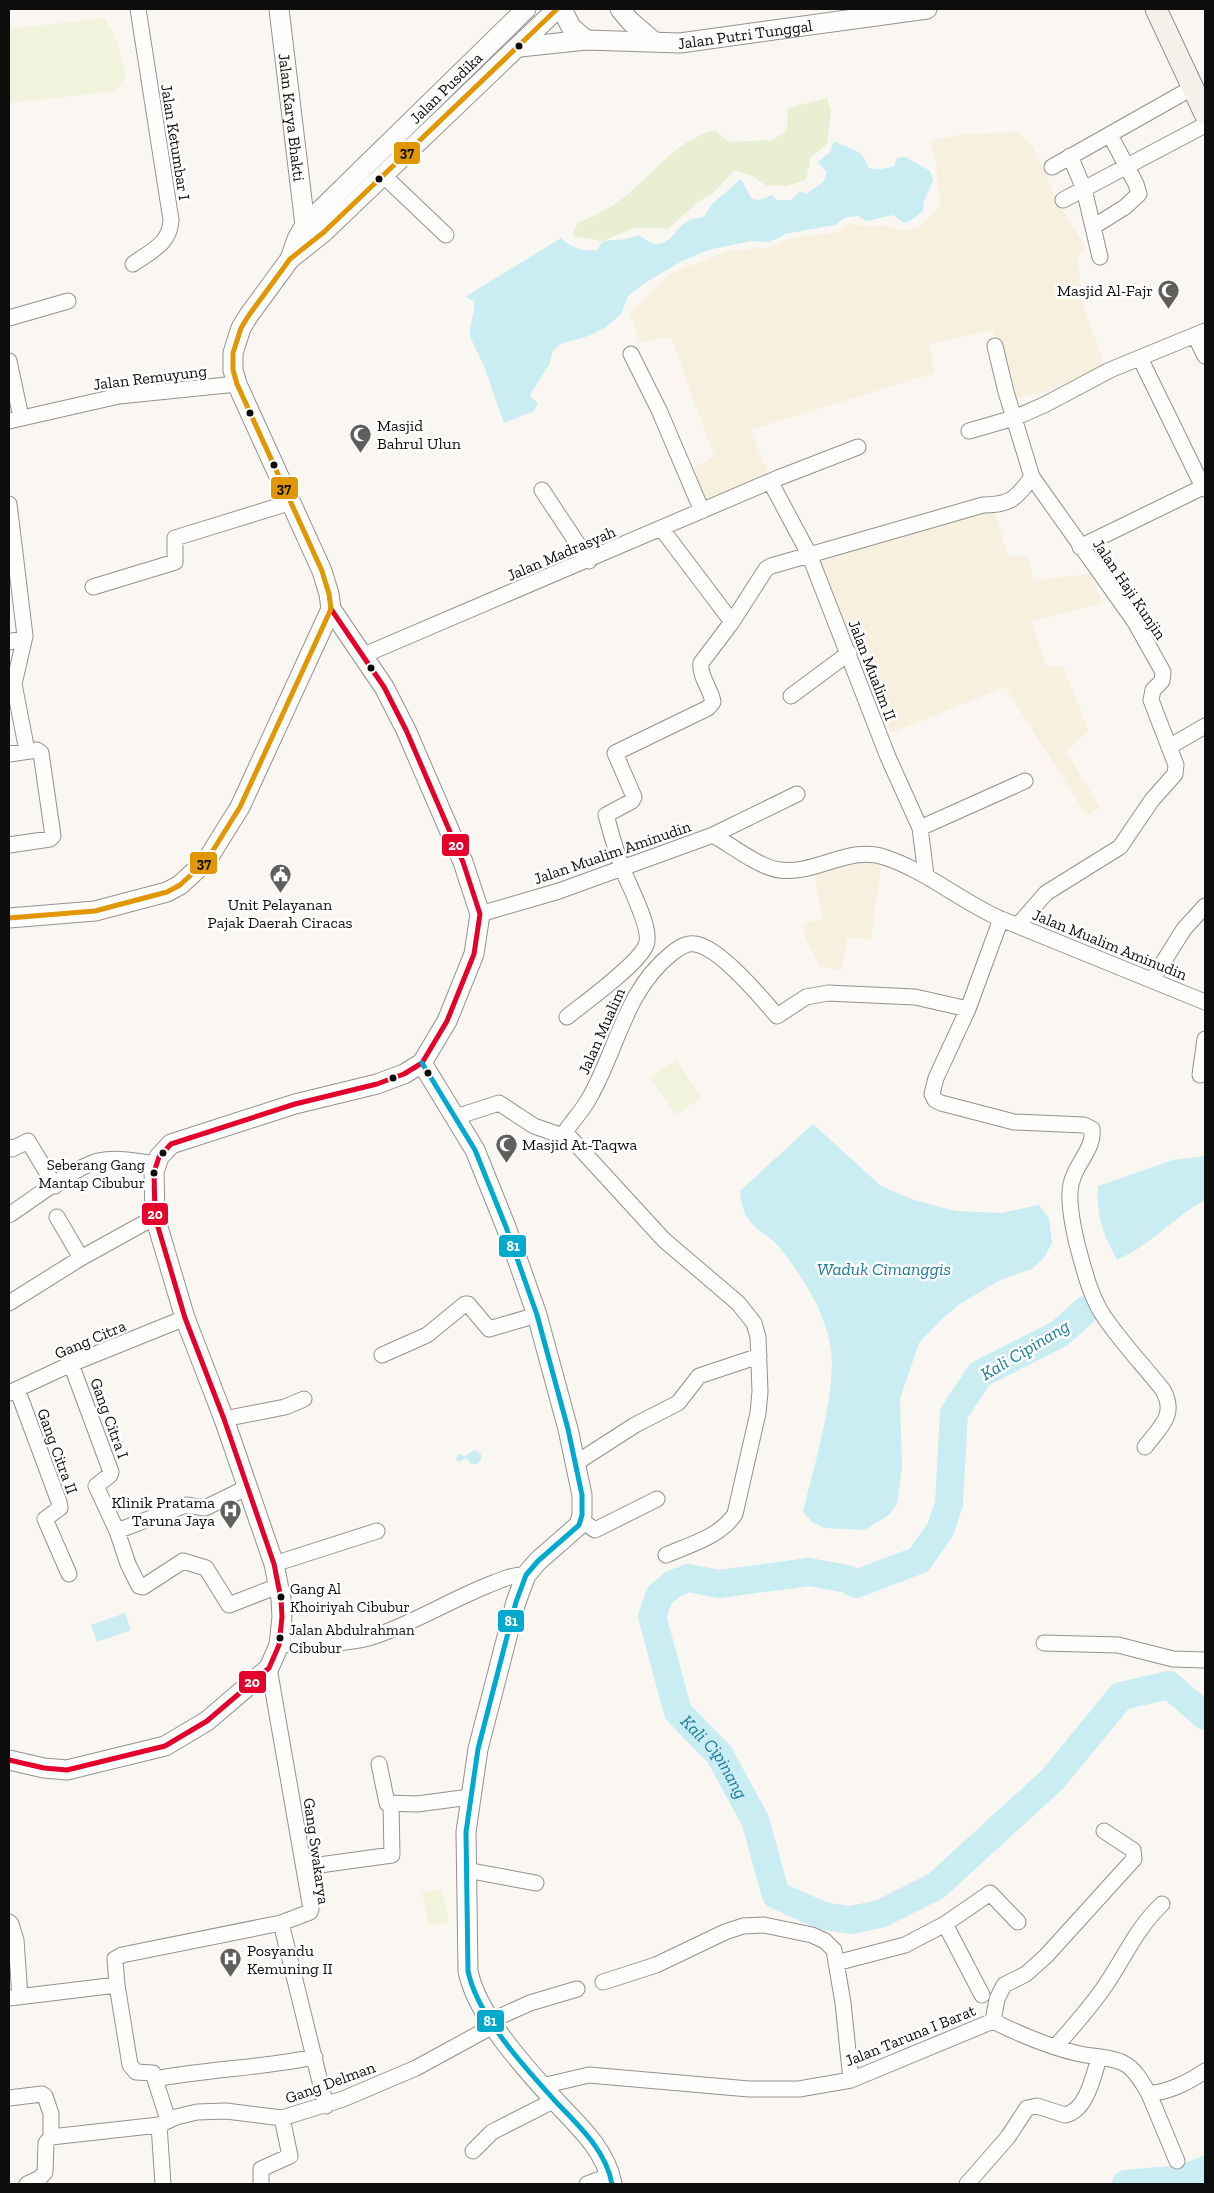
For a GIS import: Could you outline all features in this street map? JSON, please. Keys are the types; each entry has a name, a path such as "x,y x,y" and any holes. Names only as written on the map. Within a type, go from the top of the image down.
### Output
{"main road":[{"path":"1156,9 1205,114"}],"street":[{"name":"Jalan Ketumbar I","path":"134,264 163,243 169,234 171,220 138,9"},
{"name":"Jalan Karya Bhakti","path":"279,9 305,225"},
{"name":"Jalan Pusdika","path":"290,259 297,238 305,225 526,9"},
{"path":"9,1760 49,1769 67,1770 165,1746 206,1721 269,1668 279,1644 282,1617 274,1564 224,1419 185,1318 155,1217 153,1175 156,1164 165,1149 171,1144 295,1104 378,1084 422,1063 447,1021 474,954 480,914 463,862 406,730 384,687 331,609 329,594 322,572 292,502 237,384 232,362 241,328 290,259 324,232 558,9"},
{"path":"562,9 571,27 586,40"},
{"path":"620,9 630,22 652,40"},
{"name":"Jalan Putri Tunggal","path":"520,47 586,40 652,40 667,43 698,41 927,9"},
{"path":"1052,167 1192,88"},
{"path":"1063,200 1205,125"},
{"path":"1093,227 1125,207 1138,196 1138,190 1127,166 1110,135"},
{"path":"1070,156 1084,189 1100,257"},
{"path":"383,175 446,236"},
{"path":"9,318 68,300"},
{"path":"968,431 1014,418 1052,402 1100,375 1200,334 1205,356"},
{"name":"Jalan Haji Kunjin","path":"995,346 1032,477 1135,622 1163,672 1162,681 1153,690 1151,700 1160,728 1170,747 1176,765 1175,774 1152,800 1122,845 1046,893 1018,925"},
{"path":"631,354 659,410 702,511"},
{"path":"1080,547 1204,488 1140,358"},
{"path":"9,361 15,419"},
{"name":"Jalan Remuyung","path":"15,419 119,396 237,384"},
{"name":"Jalan Madrasyah","path":"364,656 589,561 661,528 858,447"},
{"path":"567,1017 618,976 647,944 644,923 622,868 606,813 632,801 634,796 615,753 708,708 713,702 712,693 700,669 701,663 732,622 766,570 808,554 983,505 1006,503 1020,494 1032,477"},
{"name":"Jalan Mualim II","path":"771,483 808,554 849,653 888,757 920,828 926,875"},
{"path":"542,490 589,561"},
{"path":"93,587 175,562 175,538 292,502"},
{"path":"9,504 24,638 13,664 14,684 27,751"},
{"path":"661,528 732,622"},
{"path":"9,918 95,910 167,892 180,884 207,860 240,807 331,609"},
{"path":"9,642 24,638"},
{"path":"791,696 849,653"},
{"path":"1170,747 1205,726"},
{"path":"9,754 39,750 42,754 53,836 48,840 9,845"},
{"path":"920,828 1025,781"},
{"path":"713,835 797,794"},
{"name":"Jalan Mualim Aminudin","path":"480,914 559,891 713,835 762,863 781,871 858,854 875,854 926,875 967,902 1001,919 1205,1002"},
{"path":"1152,980 1184,929 1202,907 1205,906"},
{"path":"1001,919 968,1009 932,1090 935,1100 1014,1122 1084,1125 1093,1131 1090,1147 1076,1166 1070,1191 1073,1228 1092,1293 1105,1318 1169,1401 1168,1413 1163,1424 1144,1446"},
{"name":"Jalan Mualim","path":"565,1132 586,1102 622,1022 643,982 658,965 684,946 694,943 711,952 748,983 777,1016 788,1008 814,995 854,993 915,997 968,1009"},
{"path":"1200,1075 1205,1039"},
{"path":"422,1063 475,1150 496,1202 537,1315 576,1464 582,1495 581,1520 573,1532 538,1561 526,1575 516,1602 478,1749 466,1832 466,1870 468,1971 476,1996 492,2024 548,2093 589,2136 612,2180 588,2184"},
{"path":"456,1117 498,1103 548,1132 560,1135 565,1132 664,1240 745,1310 756,1330 759,1356 758,1413 734,1514 726,1526 720,1530 666,1555"},
{"path":"9,1147 12,1149 28,1141 55,1186"},
{"path":"9,1215 55,1186 76,1170 99,1161 114,1159 156,1164"},
{"path":"57,1217 81,1258"},
{"path":"9,1303 81,1258 155,1217"},
{"path":"382,1355 427,1335 464,1304 468,1304 489,1328 537,1315"},
{"name":"Gang Citra","path":"13,1391 72,1364 185,1318"},
{"path":"576,1464 635,1425 678,1403 699,1376 759,1356"},
{"name":"Gang Citra I","path":"72,1364 111,1472 110,1475 95,1485 117,1531 128,1564 140,1587 183,1561 206,1568 229,1604 278,1586"},
{"name":"Gang Citra II","path":"13,1391 60,1504 58,1509 46,1516 45,1519 69,1574"},
{"path":"224,1419 285,1407 304,1399"},
{"path":"117,1531 186,1505 205,1508 248,1487"},
{"path":"581,1520 592,1529 597,1529 657,1499"},
{"path":"274,1564 378,1532"},
{"path":"279,1644 334,1642 375,1636 406,1624 450,1601 509,1577 526,1575"},
{"path":"1044,1643 1118,1645 1173,1659 1205,1660"},
{"name":"Gang Swakarya","path":"269,1668 305,1867 310,1912 280,1923"},
{"path":"379,1764 385,1802 391,1804 417,1804 470,1797"},
{"path":"305,1867 392,1855 391,1804"},
{"path":"993,2020 997,1999 1004,1985 1026,1974 1046,1956 1134,1859 1133,1850 1104,1831"},
{"path":"466,1870 536,1883"},
{"path":"836,1962 905,1945 945,1924 990,1893 1018,1922"},
{"path":"1056,2046 1094,2001 1121,1961 1130,1942 1162,1904"},
{"path":"9,1922 16,1940 15,1998 117,1985"},
{"path":"163,2184 163,2123 155,2079 151,2071 136,2072 130,2065 114,1962 118,1956 280,1923 326,2106"},
{"path":"603,1982 656,1965 725,1932 754,1924 820,1938 834,1950 851,2080"},
{"path":"945,1924 982,1995"},
{"name":"Gang Delman","path":"50,2138 163,2123 184,2114 209,2111 282,2118 326,2106 434,2060 492,2024 530,2004 577,1989"},
{"name":"Jalan Taruna I Barat","path":"473,2151 492,2132 548,2093 589,2075 799,2090 851,2080 993,2020 1025,2037 1099,2058 1118,2060 1127,2064 1149,2094 1177,2161"},
{"path":"155,2079 204,2071 275,2065 315,2057"},
{"path":"967,2184 1008,2136 1028,2108 1037,2106 1065,2115 1078,2109 1090,2086 1099,2058"},
{"path":"1149,2094 1167,2092 1185,2084 1205,2071"},
{"path":"9,2098 43,2094 52,2114 50,2138 46,2143 45,2172 40,2178 27,2184"},
{"path":"261,2184 260,2171 262,2168 290,2156 282,2118"}],"shaded area":[{"path":"1018,132 1032,145 1058,203 1086,247 1077,258 1084,309 1101,354 1103,366 1047,391 1012,399 993,330 930,344 934,373 750,430 769,474 707,501 688,470 714,456 671,337 640,342 630,313 669,274 728,251 769,247 794,237 840,232 849,223 866,227 882,225 902,230 919,228 940,207 936,163 929,141 965,134"},
{"path":"990,497 1008,556 1027,556 1034,580 1090,574 1103,603 1032,621 1046,666 1063,666 1089,731 1066,751 1100,807 1087,816 1005,687 891,733 817,557"},
{"path":"872,861 881,865 871,940 847,937 842,970 820,967 805,936 803,922 823,920 814,874"}],"green space":[{"path":"104,18 115,36 126,75 116,91 9,103 9,29"},
{"path":"827,98 831,111 827,144 811,157 806,180 787,186 765,185 751,175 734,171 712,194 698,202 668,229 636,227 603,241 572,236 577,223 588,219 619,201 677,149 690,141 703,134 716,131 729,142 772,140 787,130 788,108"},
{"path":"676,1060 701,1098 676,1115 650,1077"},
{"path":"442,1889 449,1922 429,1926 422,1893"}],"water":[{"path":"834,141 855,150 863,156 869,168 891,167 894,166 897,158 906,157 930,171 933,181 924,201 923,211 910,221 904,223 893,215 866,221 858,216 847,217 835,225 784,234 768,242 751,241 708,250 682,261 645,283 628,296 621,314 606,327 588,336 560,344 552,352 550,363 530,395 538,404 534,411 504,423 484,366 470,337 474,301 465,297 561,238 573,247 588,250 597,250 603,241 627,239 639,235 649,242 664,243 685,223 692,219 704,217 711,205 741,179 752,199 760,200 772,195 777,200 791,200 800,191 806,194 823,182 827,173 818,162 830,152"},
{"name":"Waduk Cimanggis","path":"813,1124 881,1186 914,1200 956,1211 1001,1213 1039,1205 1049,1218 1052,1243 1044,1258 1032,1269 1000,1280 960,1304 942,1319 919,1343 900,1399 902,1468 897,1504 889,1515 865,1530 824,1528 812,1522 803,1512 824,1428 828,1404 832,1362 830,1344 823,1319 806,1285 776,1244 750,1222 745,1214 740,1191"},
{"path":"1205,1156 1205,1200 1183,1214 1141,1247 1117,1260 1101,1224 1098,1207 1098,1186 1173,1160"},
{"path":"474,1450 481,1454 481,1460 477,1464 471,1464 466,1458 460,1462 456,1460 458,1454 465,1456"},
{"path":"125,1613 131,1630 97,1642 91,1625"}],"waterway":[{"name":"Kali Cipinang","path":"1086,1310 1059,1334 980,1374 954,1413 949,1504 940,1530 919,1560 856,1584 847,1579 809,1572 719,1584 688,1578 673,1584 660,1595 652,1616 678,1712 719,1754 755,1820 776,1895 823,1916 851,1920 880,1914 936,1886 1052,1780 1121,1696 1169,1685 1205,1716"},
{"name":"Kali Cipinang","path":"1126,2184 1181,2179 1205,2170"}],"transit line":[{"name":"37","path":"9,918 95,911 167,892 180,885 207,860 240,807 331,609 329,594 322,571 237,384 233,370 233,353 241,328 290,259 324,232 557,9"},
{"name":"20","path":"9,1760 44,1768 67,1770 165,1746 207,1721 269,1668 279,1645 282,1617 281,1599 274,1564 224,1419 185,1318 155,1217 154,1172 159,1157 171,1144 295,1104 377,1084 404,1074 422,1063 447,1021 474,954 480,914 463,862 406,730 384,687 331,609"},
{"name":"81","path":"422,1063 475,1150 506,1227 537,1315 568,1429 582,1495 582,1515 579,1525 538,1561 526,1575 516,1602 478,1749 466,1832 468,1971 481,2006 492,2024 531,2074 591,2140 604,2161 612,2184"}],"place":[{"name":"Masjid Al-Fajr","path":"1169,309"},
{"name":"Masjid Bahrul Ulun","path":"361,453"},
{"name":"Unit Pelayanan Pajak Daerah Ciracas","path":"280,894"},
{"name":"Masjid At-Taqwa","path":"506,1163"},
{"name":"Seberang Gang Mantap Cibubur","path":"154,1173"},
{"name":"Klinik Pratama Taruna Jaya","path":"231,1530"},
{"name":"Gang Al Khoiriyah Cibubur","path":"281,1597"},
{"name":"Jalan Abdulrahman Cibubur","path":"280,1638"},
{"name":"Posyandu Kemuning II","path":"231,1978"}]}
